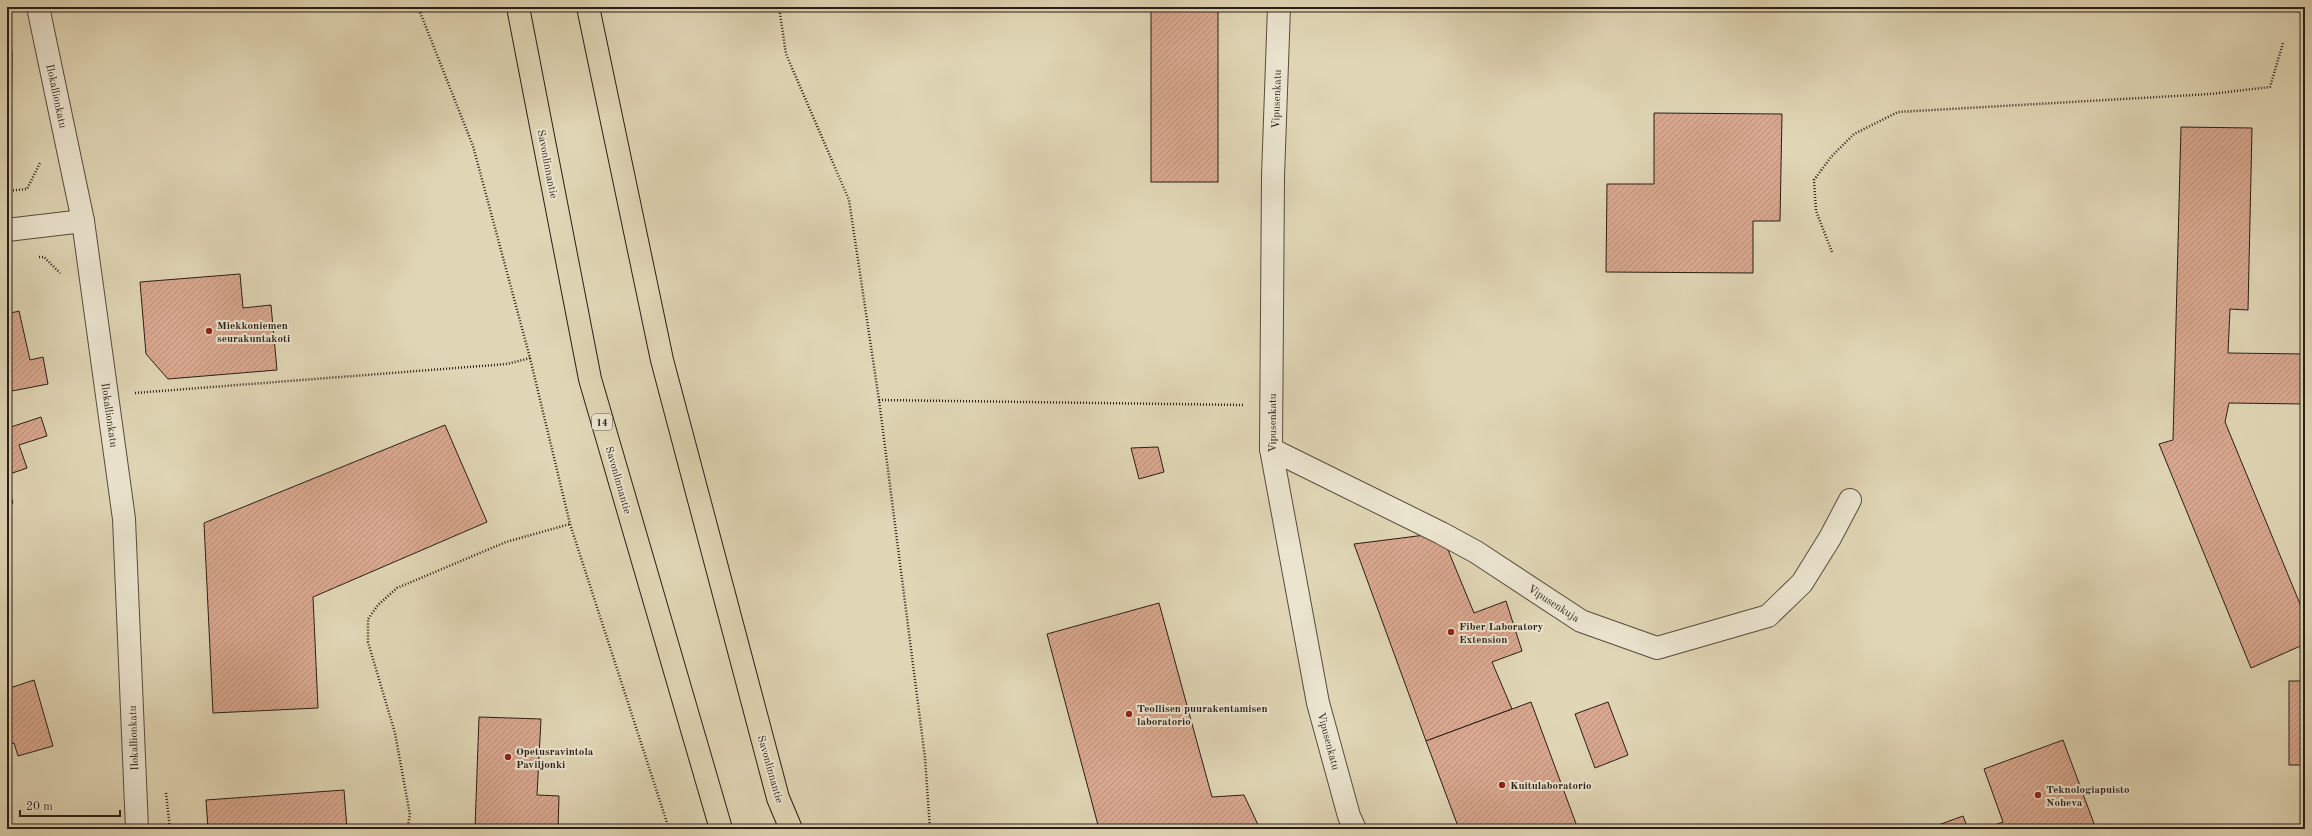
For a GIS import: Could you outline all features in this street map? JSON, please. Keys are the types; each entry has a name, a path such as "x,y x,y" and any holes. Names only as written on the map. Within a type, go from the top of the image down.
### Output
{"highway":[{"name":"Savonlinnantie","path":"518,7 590,379 721,829"},
{"name":"Savonlinnantie","path":"588,7 662,360 778,798 791,829"}],"street":[{"name":"Ilokallionkatu","path":"38,7 83,221 124,519 136,829"},
{"name":"Vipusenkatu","path":"1279,7 1273,176 1271,449 1318,703 1349,816 1355,829"},
{"path":"7,230 83,221"},
{"name":"Vipusenkuja","path":"1271,449 1441,533 1476,552 1581,621 1657,648 1768,616 1802,583 1830,538 1850,500"}],"path":[{"path":"418,7 473,146 530,358 570,524 669,829"},
{"path":"779,7 786,54 849,200 879,400 925,758 930,829"},
{"path":"1832,252 1816,211 1814,180 1831,157 1854,134 1898,112 2210,94 2270,87 2283,43"},
{"path":"37,257 44,257 61,274"},
{"path":"107,394 507,364 530,358"},
{"path":"879,400 1272,405"},
{"path":"407,829 410,815 395,733 368,642 368,619 378,605 397,588 506,542 570,524"}],"building":[{"path":"1151,7 1218,7 1218,182 1151,182"},
{"path":"2180,7 2305,7 2305,12"},
{"path":"7,51 12,51 11,145 7,145"},
{"path":"1654,113 1782,114 1780,221 1753,221 1753,273 1606,272 1607,184 1654,184"},
{"path":"2181,127 2252,128 2248,310 2230,309 2228,353 2305,354 2305,404 2229,403 2225,422 2305,616 2305,644 2251,668 2159,444 2173,440"},
{"name":"Miekkoniemen seurakuntakoti","path":"240,274 243,308 271,305 277,370 168,379 146,354 140,282"},
{"path":"19,311 30,360 43,357 48,384 7,392 7,314"},
{"path":"41,417 47,436 19,445 27,468 7,475 7,425 10,424 11,427"},
{"path":"445,425 487,522 313,597 318,708 213,713 204,523"},
{"path":"1158,447 1164,472 1139,479 1131,448"},
{"path":"7,484 13,503 7,505"},
{"name":"Fiber Laboratory Extension","path":"1441,533 1474,613 1506,601 1522,651 1492,662 1512,709 1426,741 1354,544"},
{"name":"Teollisen puurakentamisen laboratorio","path":"1159,603 1212,797 1244,795 1260,829 1099,829 1047,634"},
{"path":"34,680 53,746 18,756 14,743 7,745 7,689"},
{"path":"2289,681 2305,681 2305,765 2289,765"},
{"name":"Kuitulaboratorio","path":"1531,702 1578,829 1459,829 1426,741"},
{"path":"1608,702 1628,755 1595,768 1575,714"},
{"name":"Opetusravintola Paviljonki","path":"479,717 541,719 537,795 559,796 558,829 475,829"},
{"name":"Teknologiapuisto Noheva","path":"2063,740 2096,829 1983,829 2003,822 1984,769"},
{"path":"344,790 347,829 208,829 206,800"},
{"path":"1963,816 1968,829 1927,829"}],"place":[{"name":"Miekkoniemen seurakuntakoti","path":"209,331"},
{"name":"Fiber Laboratory Extension","path":"1451,632"},
{"name":"Teollisen puurakentamisen laboratorio","path":"1129,714"},
{"name":"Opetusravintola Paviljonki","path":"508,757"},
{"name":"Kuitulaboratorio","path":"1502,785"},
{"name":"Teknologiapuisto Noheva","path":"2038,795"}]}
